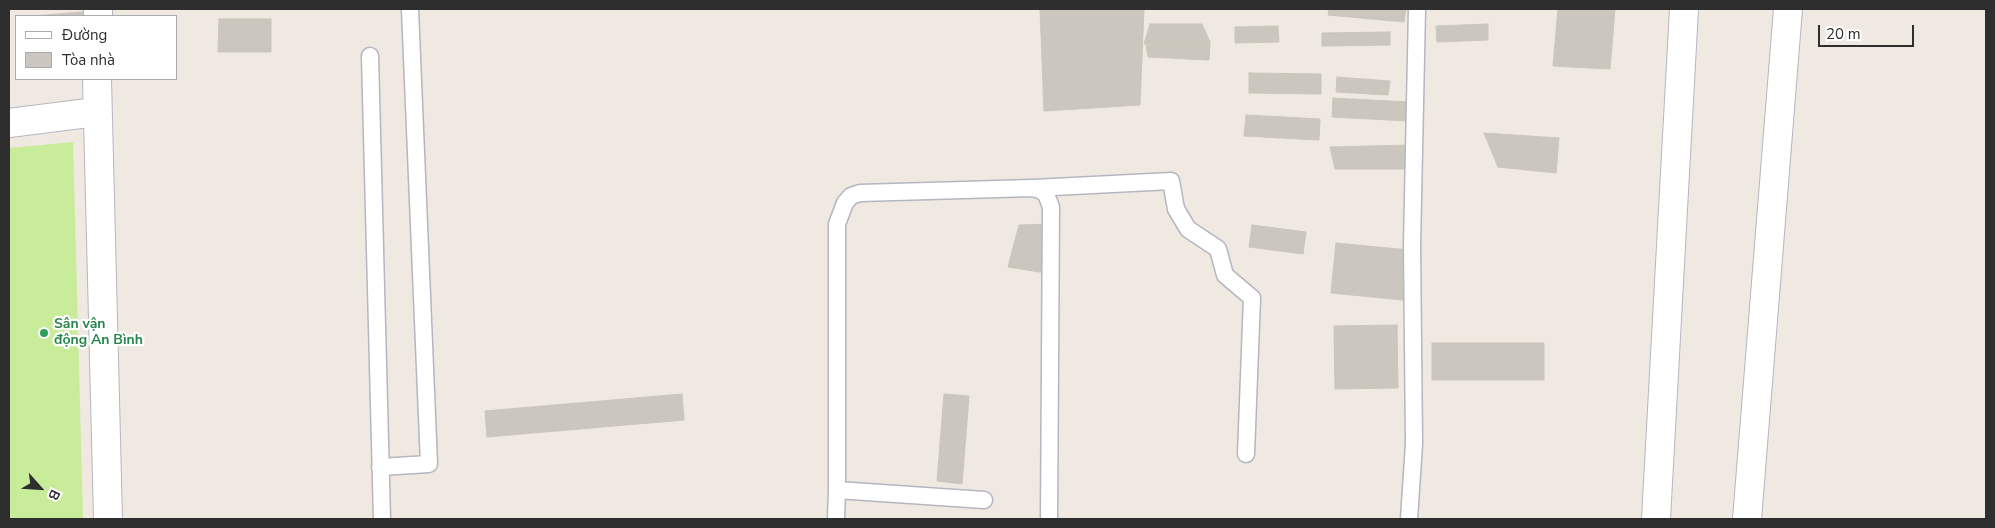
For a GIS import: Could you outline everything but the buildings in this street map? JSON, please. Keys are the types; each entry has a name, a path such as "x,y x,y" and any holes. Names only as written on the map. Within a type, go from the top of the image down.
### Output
{"street":[{"path":"1656,519 1684,9"},
{"path":"1747,519 1788,9"},
{"path":"97,80 96,112 108,519"},
{"path":"9,122 96,112"}],"lane":[{"path":"380,467 429,464 410,9"},
{"path":"1409,519 1414,444 1412,245 1417,9"},
{"path":"370,56 382,519"},
{"path":"836,519 837,224 845,202 851,196 860,193 1032,188 1171,181 1176,209 1188,229 1218,248 1225,275 1252,298 1246,454"},
{"path":"1032,188 1046,194 1052,207 1049,519"},
{"path":"837,490 984,500"}],"green space":[{"name":"Sân vận động An Bình","path":"73,142 83,519 9,519 9,148"}],"place":[{"name":"Sân vận động An Bình","path":"44,333"}]}
